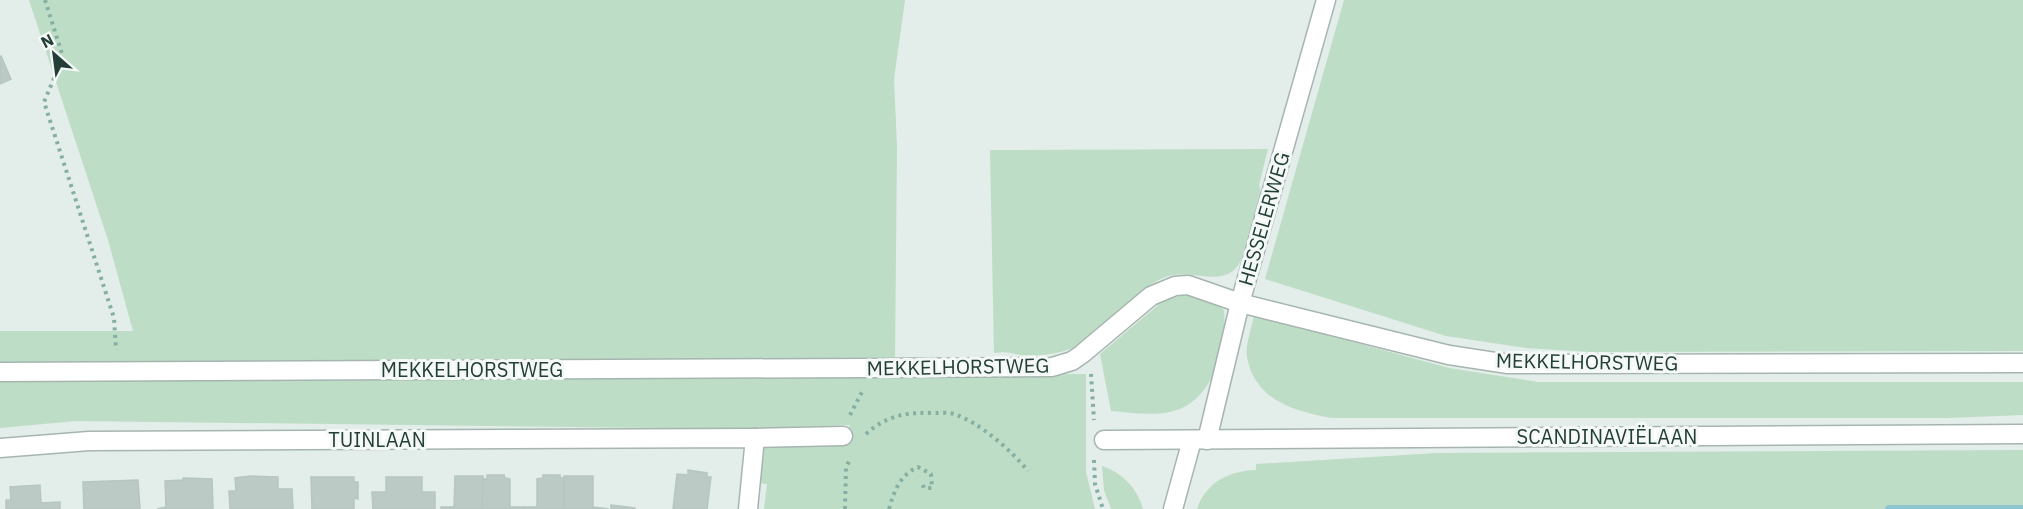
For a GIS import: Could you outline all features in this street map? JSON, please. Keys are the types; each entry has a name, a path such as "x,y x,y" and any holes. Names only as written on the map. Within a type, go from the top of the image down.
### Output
{"street":[{"name":"HESSELERWEG","path":"1173,509 1199,440 1326,0"},
{"name":"MEKKELHORSTWEG","path":"0,372 1052,368 1077,357 1125,320 1142,302 1163,290 1188,285 1240,303 1449,355 1508,364 2023,363"},
{"name":"SCANDINAVIËLAAN","path":"1199,440 2023,434"},
{"path":"748,509 754,438"},
{"name":"TUINLAAN","path":"0,448 89,441 754,438 845,440"},
{"path":"1104,440 1199,440"}],"path":[{"path":"45,0 63,57 44,102 114,318 116,372"},
{"path":"845,509 845,440 875,368"},
{"path":"861,438 880,422 905,412 953,414 988,434 1016,456 1028,471"},
{"path":"889,509 899,482 907,471 918,467 932,474 932,488 924,488 922,483"}],"green space":[{"path":"29,0 905,0 894,79 897,147 895,357 387,365 0,364 0,331 133,331 108,240"},
{"path":"1344,0 2023,0 2023,351 1590,352 1526,348 1446,336 1265,279"},
{"path":"1268,149 1259,185 1261,192 1241,260 1227,275 1217,277 1173,275 1163,278 1138,294 1093,336 1067,350 1032,356 1006,352 994,353 990,150"},
{"path":"1202,294 1224,310 1224,336 1218,363 1205,388 1197,398 1178,410 1149,414 1111,411 1100,354 1163,301 1178,296"},
{"path":"1254,315 1449,368 1538,382 2023,382 2023,415 1949,418 1332,418 1291,407 1268,394 1258,384 1251,372 1247,357"},
{"path":"1086,374 1086,472 1095,509 764,509 767,484 758,483 765,444 845,434 850,425 747,429 76,421 0,428 0,380"},
{"path":"2023,450 2023,509 1197,509 1206,492 1213,485 1228,476 1256,470 1256,464 1437,453"},
{"path":"1102,466 1128,482 1137,494 1143,509 1111,509 1104,490"}],"building":[{"path":"0,57 11,79 0,84"},
{"path":"688,470 707,473 707,477 711,477 707,509 673,509 677,474 688,475"},
{"path":"487,475 504,475 505,478 510,479 510,507 524,507 524,509 482,509 483,479 487,479"},
{"path":"543,475 560,475 560,478 564,478 564,509 524,509 524,507 537,507 537,479 543,478"},
{"path":"455,476 483,476 482,509 441,509 441,507 454,507"},
{"path":"564,476 593,476 593,507 609,509 564,509"},
{"path":"278,477 278,489 292,489 293,509 230,509 229,491 236,491 235,478"},
{"path":"311,477 354,477 354,482 358,482 358,499 354,498 354,509 312,509"},
{"path":"386,477 422,477 422,492 435,492 435,509 373,509 372,492 386,492"},
{"path":"183,478 212,479 213,509 157,509 166,507 165,481 183,480"},
{"path":"138,480 140,509 84,509 83,482"},
{"path":"40,485 41,503 60,502 60,509 6,509 6,500 11,500 10,487"},
{"path":"611,505 635,508 635,509 611,509"}],"waterway":[{"path":"1889,509 2023,509"}]}
